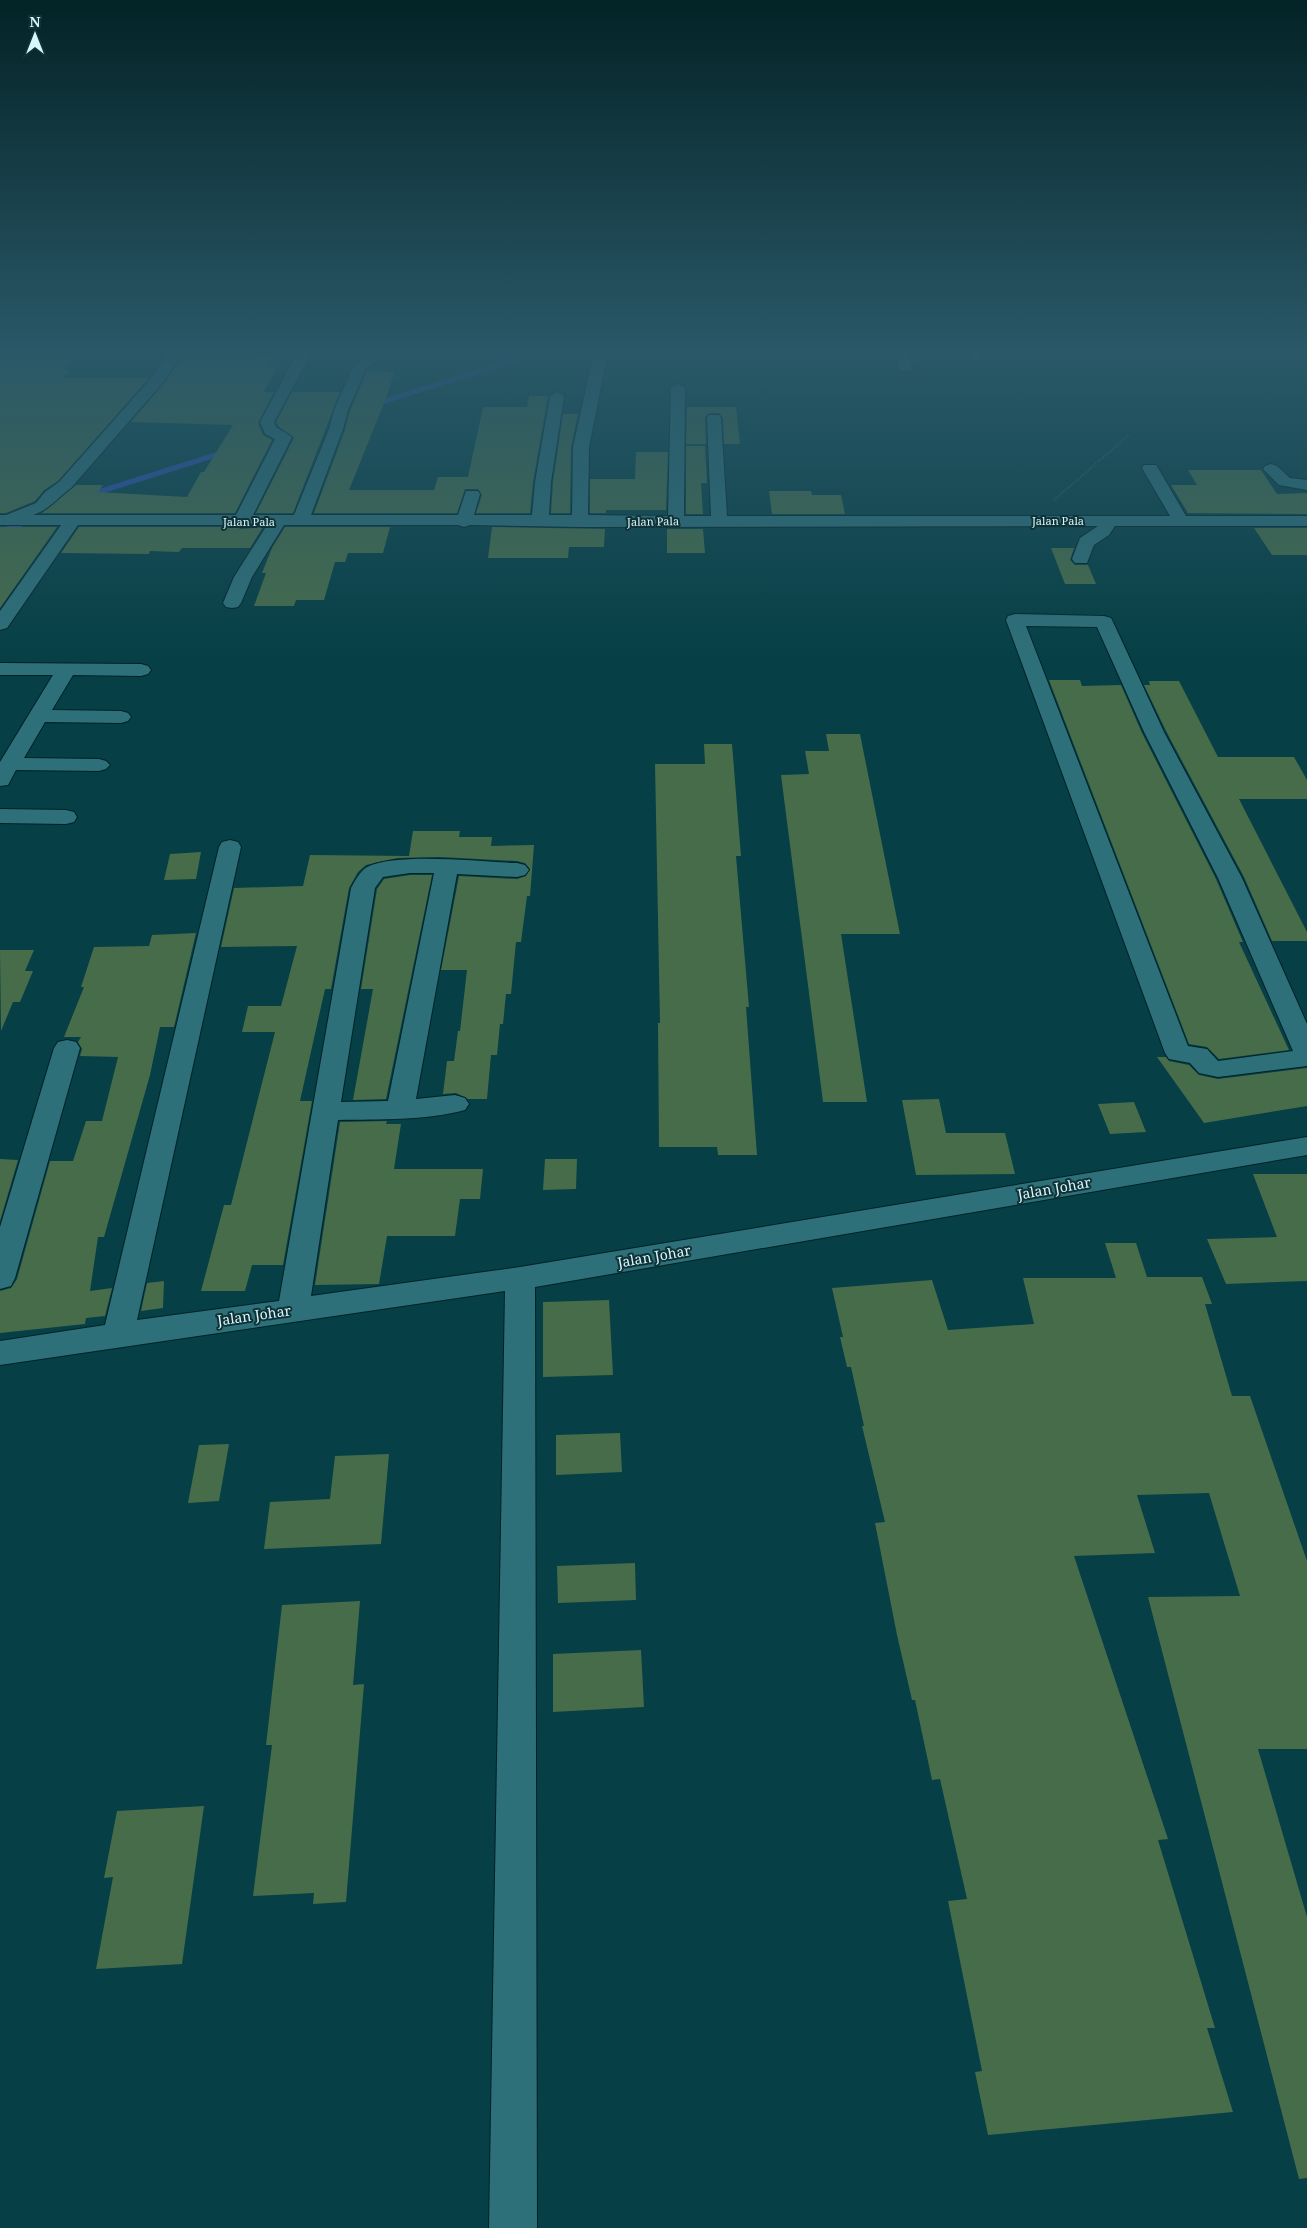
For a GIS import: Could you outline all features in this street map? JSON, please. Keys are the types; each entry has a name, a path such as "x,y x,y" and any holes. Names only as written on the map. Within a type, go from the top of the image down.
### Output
{"street":[{"path":"2,523 42,506 51,495 65,485 92,454"},
{"path":"241,522 269,454"},
{"path":"300,521 326,454"},
{"path":"540,521 542,482 547,454"},
{"path":"580,522 581,454"},
{"path":"676,520 677,454"},
{"path":"716,454 719,520"},
{"path":"1150,468 1181,521"},
{"path":"1271,469 1285,482 1307,485"},
{"path":"464,522 472,494"},
{"name":"Jalan Pala","path":"2,523 28,520 241,522 580,522 676,520 1307,521"},
{"path":"0,624 72,521"},
{"path":"232,603 243,578 278,521"},
{"path":"1081,559 1086,542 1103,532 1108,527 1108,521"},
{"path":"1307,1053 1230,878 1160,732 1104,622 1015,620 1178,1053 1198,1055 1208,1067 1218,1069 1307,1058"},
{"path":"0,669 141,670"},
{"path":"5,772 66,670"},
{"path":"38,716 121,717"},
{"path":"5,772 99,765"},
{"path":"0,816 66,817"},
{"path":"118,1335 230,847"},
{"path":"293,1309 363,888 371,875 381,870 415,866 517,870"},
{"path":"400,1110 447,867"},
{"path":"0,1278 67,1048"},
{"path":"325,1111 400,1110 455,1104"},
{"name":"Jalan Johar","path":"0,1354 293,1309 520,1278 1307,1146"},
{"path":"513,2228 520,1278"}],"path":[{"path":"1030,520 1107,454"}],"building":[{"path":"0,454 82,454 58,481 44,490 35,501 6,513 0,513"},
{"path":"215,454 265,454 235,513 42,513 76,485 103,485 98,492 187,497 201,472 204,472"},
{"path":"286,454 316,454 293,513 256,513"},
{"path":"336,454 363,454 349,490 434,490 438,477 468,477 473,454 538,454 530,513 476,513 482,495 478,489 465,489 457,513 314,513"},
{"path":"557,454 571,454 570,513 551,513"},
{"path":"636,454 668,454 666,510 606,510 606,513 590,513 590,479 635,479"},
{"path":"686,454 705,454 707,483 701,483 703,514 686,514"},
{"path":"1188,470 1261,470 1277,494 1307,493 1307,514 1188,513 1171,485 1197,485"},
{"path":"769,491 811,491 812,495 841,495 845,514 772,514"},
{"path":"0,527 57,527 0,608"},
{"path":"79,527 235,527 241,529 263,527 250,548 182,548 179,552 150,551 149,554 61,553"},
{"path":"285,527 390,527 383,553 348,553 345,562 335,562 324,600 296,600 294,606 254,606 266,573 262,573 272,548"},
{"path":"492,527 605,529 604,547 569,547 568,558 488,558"},
{"path":"1254,528 1307,528 1307,555 1272,555"},
{"path":"667,529 703,529 705,553 667,553"},
{"path":"1051,548 1074,548 1070,560 1075,565 1088,565 1096,584 1065,584"},
{"path":"1049,680 1080,680 1082,686 1121,685 1142,733 1216,879 1243,942 1239,942 1289,1050 1219,1059 1207,1047 1189,1044"},
{"path":"1149,681 1179,681 1218,757 1294,757 1307,780 1307,799 1239,799 1307,932 1307,941 1272,941 1244,877 1166,731 1144,685 1150,685"},
{"path":"826,734 860,734 900,934 841,934 867,1102 823,1102 781,775 809,774 805,751 829,751"},
{"path":"704,744 732,744 741,856 736,856 749,1007 746,1007 757,1155 718,1155 717,1147 659,1147 658,1023 660,1023 655,764 705,764"},
{"path":"413,831 460,831 459,837 492,837 491,846 534,845 530,896 527,896 521,942 516,942 511,994 506,994 503,1024 500,1024 497,1055 491,1055 487,1099 468,1099 456,1093 443,1094 447,1061 454,1061 458,1031 460,1031 467,970 441,970 459,876 517,879 526,876 530,869 525,863 517,861 440,857 398,858 366,865 358,872 349,888 331,989 325,989 300,1101 312,1101 283,1265 252,1265 245,1291 201,1291 224,1205 231,1205 275,1032 242,1032 248,1006 281,1006 297,946 221,947 234,888 303,886 310,855 409,856"},
{"path":"201,852 196,879 164,880 170,854"},
{"path":"410,875 432,875 386,1099 353,1100 373,989 361,989 377,889 384,879"},
{"path":"196,933 174,1027 160,1027 150,1075 104,1237 98,1237 90,1291 112,1288 105,1316 86,1318 85,1324 0,1333 0,1291 11,1288 17,1279 50,1161 73,1161 86,1121 102,1121 118,1057 80,1056 82,1049 78,1042 81,1037 64,1037 84,987 81,987 94,947 149,946 152,935"},
{"path":"0,950 34,950 25,971 33,971 20,1002 13,1002 1,1031"},
{"path":"1157,1057 1166,1057 1169,1061 1189,1065 1199,1075 1218,1079 1307,1068 1307,1106 1204,1123"},
{"path":"939,1099 946,1133 1005,1133 1015,1174 916,1175 902,1100"},
{"path":"1134,1102 1146,1132 1110,1134 1098,1104"},
{"path":"387,1121 386,1124 401,1124 394,1169 483,1169 480,1199 460,1199 455,1236 387,1236 379,1284 315,1285 340,1122"},
{"path":"0,1159 18,1160 0,1221"},
{"path":"545,1159 577,1159 576,1189 543,1190"},
{"path":"1253,1174 1307,1174 1307,1281 1226,1284 1207,1239 1277,1237"},
{"path":"1105,1243 1136,1243 1147,1277 1202,1277 1212,1304 1205,1304 1232,1396 1250,1396 1307,1561 1307,1749 1258,1749 1307,1917 1307,2178 1299,2179 1148,1597 1240,1596 1209,1493 1137,1495 1155,1553 1074,1556 1168,1839 1158,1840 1215,2028 1207,2028 1233,2112 988,2135 975,2072 982,2071 948,1901 967,1899 940,1779 932,1780 915,1700 912,1700 897,1635 875,1523 885,1522 862,1426 864,1426 851,1367 847,1367 840,1337 843,1337 832,1288 932,1280 948,1330 1034,1324 1023,1278 1116,1278"},
{"path":"164,1281 163,1308 141,1311 147,1283"},
{"path":"609,1300 613,1375 543,1377 543,1302"},
{"path":"620,1433 622,1472 556,1475 556,1435"},
{"path":"229,1444 219,1501 188,1503 199,1445"},
{"path":"389,1454 381,1544 264,1549 270,1502 330,1499 335,1456"},
{"path":"635,1563 636,1600 558,1603 557,1566"},
{"path":"360,1601 353,1685 364,1684 346,1902 313,1904 314,1893 253,1896 272,1745 266,1745 282,1605"},
{"path":"641,1650 644,1707 553,1712 553,1654"},
{"path":"204,1806 182,1964 96,1969 113,1877 104,1878 117,1811"}],"waterway":[{"path":"89,495 219,454"},
{"path":"0,531 20,525"}]}
